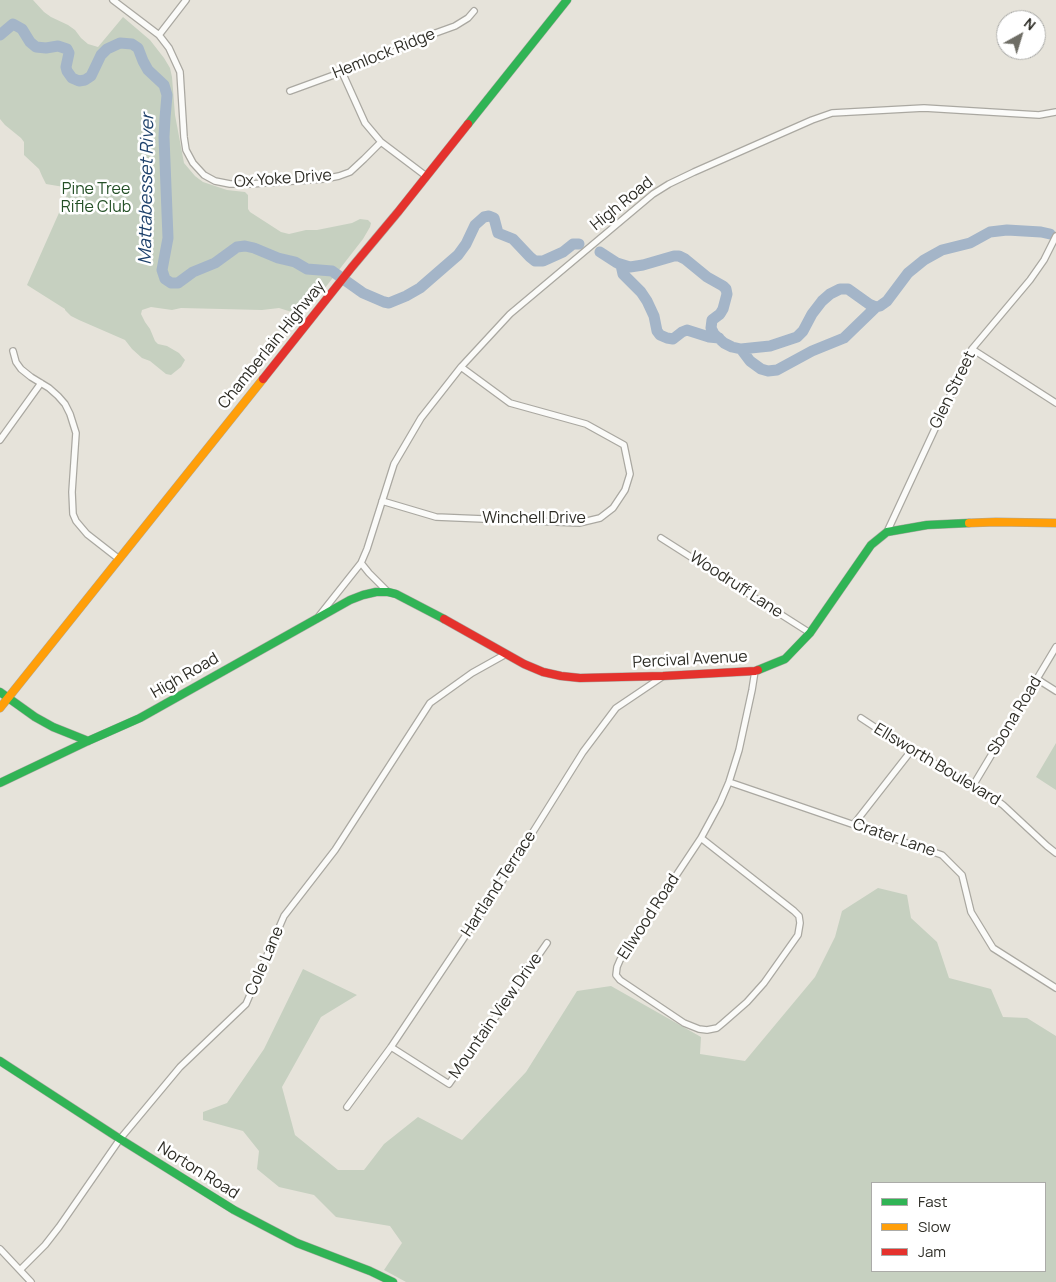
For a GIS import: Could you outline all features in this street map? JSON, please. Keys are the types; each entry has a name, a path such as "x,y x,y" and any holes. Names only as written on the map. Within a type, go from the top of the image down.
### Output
{"main road":[{"name":"Chamberlain Highway","path":"0,708 567,0"},
{"path":"887,532 927,525 996,522 1056,523"},
{"name":"Percival Avenue","path":"317,618 363,595 388,592 424,608 506,654 543,672 561,676 580,678 663,676 755,671 785,660 810,633 872,545 887,532"},
{"name":"High Road","path":"0,783 140,718 317,618"},
{"path":"0,692 35,717 53,727 88,741"},
{"name":"Norton Road","path":"0,1061 234,1210 297,1243 370,1271 393,1282"}],"street":[{"name":"Ox Yoke Drive","path":"113,0 159,35 169,48 180,72 186,150 193,163 204,174 215,181 230,184 250,184 324,179 339,176 350,172 381,142"},
{"path":"159,35 186,0"},
{"name":"Hemlock Ridge","path":"290,91 386,56 419,39 455,26 468,18 474,11"},
{"path":"342,72 365,123 381,142 426,176"},
{"name":"High Road","path":"317,618 361,563 398,456 421,418 461,367 510,314 653,194 685,176 832,113 924,108 1039,115 1056,112"},
{"name":"Glen Street","path":"887,532 972,349 1030,280 1044,260 1056,236"},
{"path":"972,349 1056,403"},
{"path":"13,351 20,369 49,388 65,404 74,422 76,433 72,492 73,514 86,534 119,559"},
{"name":"Winchell Drive","path":"382,501 436,517 579,523 600,518 613,508 625,490 630,474 624,446 586,424 510,403 461,367"},
{"path":"0,440 41,383"},
{"name":"Woodruff Lane","path":"662,538 810,633"},
{"path":"361,563 388,592"},
{"name":"Sbona Road","path":"974,784 1056,647"},
{"name":"Cole Lane","path":"20,1270 45,1245 120,1139 180,1067 246,1004 284,916 335,850 430,703 472,672 506,654"},
{"name":"Ellwood Road","path":"701,838 794,911 799,916 800,923 798,935 764,983 747,1002 717,1028 707,1030 699,1029 684,1022 620,980 616,975 617,966 701,838 720,803 739,750 755,671"},
{"name":"Hartland Terrace","path":"347,1107 391,1047 506,874 584,752 616,708 663,676"},
{"path":"1037,680 1056,691"},
{"name":"Ellsworth Boulevard","path":"861,718 911,751 974,784 1003,805 1056,852"},
{"path":"854,824 911,751"},
{"name":"Crater Lane","path":"729,782 942,855 962,875 970,912 993,948 1056,988"},
{"name":"Mountain View Drive","path":"391,1047 449,1084 547,942"},
{"path":"0,1249 31,1282"}],"green space":[{"name":"Pine Tree Rifle Club","path":"0,0 33,0 51,17 75,30 88,44 98,47 123,17 150,40 170,68 175,115 184,163 203,182 227,190 245,192 248,195 248,209 250,212 281,232 289,234 306,230 317,230 352,223 360,219 368,220 371,223 363,239 307,311 295,313 279,308 262,310 181,308 172,310 151,307 142,310 141,314 155,341 179,353 185,360 181,367 171,375 166,374 150,361 142,358 125,340 71,316 65,309 27,285 70,188 46,184 39,169 24,155 24,142 0,119"},
{"path":"1056,743 1056,790 1036,777"},
{"path":"878,888 907,895 911,918 937,942 949,978 991,989 1003,1017 1027,1018 1056,1036 1056,1282 406,1282 384,1270 402,1243 390,1226 336,1217 314,1195 279,1187 257,1169 259,1151 243,1131 203,1120 203,1112 227,1103 264,1049 303,969 357,995 321,1017 282,1087 295,1135 338,1170 364,1170 384,1144 418,1117 462,1140 526,1072 577,991 611,986 701,1037 700,1054 745,1061 815,977 835,937 842,911"}],"waterway":[{"name":"Mattabesset River","path":"0,35 13,24 22,29 30,42 36,47 58,46 67,49 69,53 67,71 72,78 79,81 91,76 101,55 107,49 120,43 132,44 138,48 148,70 164,85 167,95 164,137 168,238 162,270 165,279 171,283 178,283 193,272 215,263 237,247 245,246 295,262 307,269 332,271 363,293 389,303 420,288 458,255 466,244 475,225 484,217 494,218 498,233 513,239 535,261 543,261 563,252 573,244 579,244"},
{"name":"Mattabesset River","path":"600,252 617,263 630,267 674,256 685,259 707,277 726,289 727,294 723,309 712,320 711,328 714,334 724,343 741,349 770,346 797,337 803,331 822,301 840,289 848,289 869,304 876,307 880,306 887,301 908,273 924,260 942,250 970,243 990,232 1007,230 1050,234"},
{"name":"Mattabesset River","path":"621,265 623,274 647,301 660,335 673,339 687,330 719,338"},
{"name":"Mattabesset River","path":"741,349 750,361 761,369 768,371 777,370 812,351 844,338 876,307"}],"traffic: fast":[{"path":"468,124 567,0"},
{"path":"758,670 785,659 810,633 871,545 887,532 927,525 969,523"},
{"path":"0,783 140,718 350,600 363,595 376,592 396,594 444,619"},
{"path":"0,692 35,717 53,727 88,741"},
{"path":"0,1061 234,1210 297,1243 370,1271 393,1282"}],"traffic: slow":[{"path":"0,708 263,379"},
{"path":"969,523 1056,523"}],"traffic: jam":[{"path":"263,379 468,124"},
{"path":"444,619 524,664 543,672 561,676 580,678 663,676 758,670"}]}
